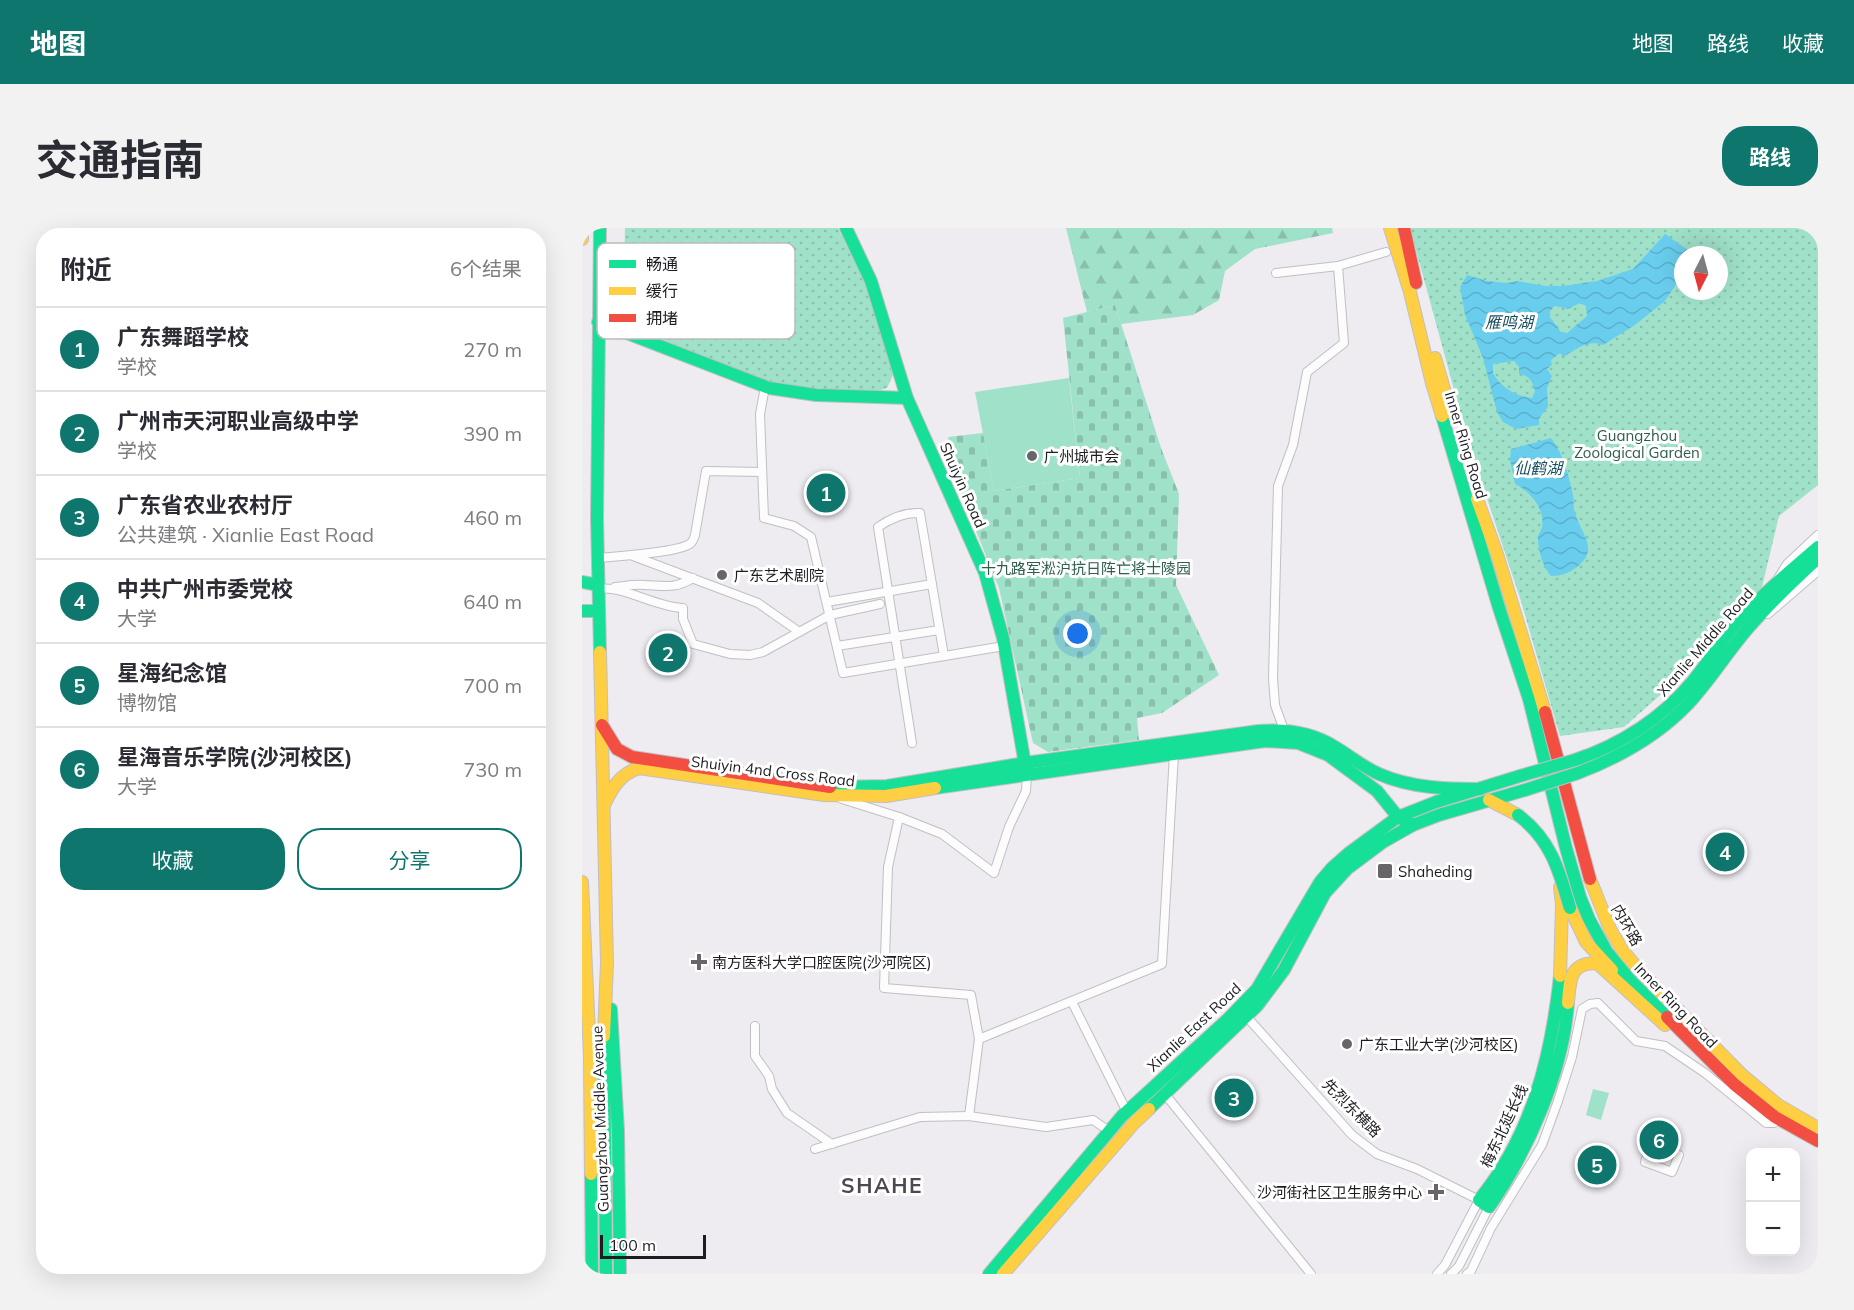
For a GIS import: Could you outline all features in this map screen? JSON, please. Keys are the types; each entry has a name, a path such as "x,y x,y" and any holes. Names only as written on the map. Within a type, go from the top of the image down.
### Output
{"main road":[{"path":"582,228 582,239"},
{"name":"Guangzhou Middle Avenue","path":"600,228 600,243"},
{"name":"Shuiyin Road","path":"846,228 871,281 908,398 980,562 996,608 1026,769"},
{"name":"Inner Ring Road","path":"1390,228 1410,292 1432,383 1534,715 1580,897 1594,931 1622,971 1734,1084 1785,1124 1818,1143"},
{"name":"内环路","path":"1404,228 1436,358 1476,495 1540,691 1599,907 1616,940 1658,992 1753,1085 1784,1109 1818,1128"},
{"name":"Guangzhou Middle Avenue","path":"598,339 598,561 602,587 599,611 608,963 618,1131 620,1274"},
{"path":"642,339 765,387 782,391 816,395 908,398"},
{"name":"Xianlie Middle Road","path":"1669,714 1734,627 1772,588 1818,547"},
{"name":"Xianlie Middle Road","path":"1520,776 1575,760 1620,743 1669,714 1699,692 1744,633 1818,558"},
{"path":"582,565 598,561"},
{"path":"582,582 602,587"},
{"path":"582,587 602,587"},
{"path":"582,611 599,611"},
{"name":"梅东北延长线","path":"1484,1204 1515,1146 1535,1099 1548,1058 1560,976 1562,905 1560,887 1536,742 1518,669"},
{"name":"Xianlie East Road","path":"989,1274 1127,1112 1155,1096 1247,1017 1276,982 1333,883 1361,857 1413,825 1439,814 1525,790 1606,763 1627,753 1648,738 1669,714"},
{"name":"Shuiyin 4nd Cross Road","path":"602,724 617,748 632,757 826,787 887,786 1026,769"},
{"path":"1026,769 1259,731 1284,729 1318,738 1371,770 1404,781 1434,788 1480,789"},
{"path":"1026,769 1174,754 1265,741 1298,743 1328,755 1370,786 1398,817 1413,825 1420,808 1417,795 1404,781"},
{"name":"Shuiyin 4nd Cross Road","path":"604,805 616,781 626,772 639,768 838,797 886,796 1026,769"},
{"name":"Xianlie East Road","path":"1004,1274 1155,1096 1257,989 1280,952 1309,897 1332,868 1363,841 1398,817 1520,776"},
{"path":"1489,800 1518,814 1536,829 1553,852 1575,920 1588,946 1664,1015"},
{"name":"Guangzhou Middle Avenue","path":"582,882 590,1055 592,1274"},
{"name":"Guangzhou Middle Avenue","path":"606,1274 603,1056 608,963"},
{"name":"梅东北延长线","path":"1484,1204 1518,1162 1531,1134 1552,1076 1566,1022 1572,976 1576,967 1586,963 1597,963 1742,1098 1774,1123"},
{"name":"Guangzhou Middle Avenue","path":"582,1000 584,964"},
{"path":"1774,1123 1818,1143"}],"street":[{"path":"1276,273 1338,266 1386,252"},
{"path":"1284,729 1275,705 1273,678 1278,486 1293,445 1307,372 1344,344 1338,266"},
{"path":"765,387 759,414 764,518 794,526 811,537 843,673 1004,646"},
{"path":"598,561 630,554 657,552 690,544 696,531 706,471 762,472"},
{"path":"912,743 878,526 890,518 920,513 944,656"},
{"path":"1772,588 1787,564 1818,535"},
{"path":"630,554 758,603 798,632"},
{"path":"1744,633 1818,571"},
{"path":"602,587 630,585 664,587 682,585 693,578"},
{"path":"827,602 932,584"},
{"path":"602,587 659,604 684,608 683,619 693,644 730,654 750,655 763,652 830,615 880,604"},
{"path":"837,646 939,630"},
{"path":"979,1039 1161,964 1174,754"},
{"path":"838,797 942,834 994,873 1009,827 1026,791 1026,769"},
{"path":"899,818 888,867 884,988 971,995 979,1039 969,1116"},
{"path":"1568,999 1582,1009"},
{"path":"1071,1002 1127,1112"},
{"path":"1459,1266 1469,1272 1496,1219 1542,1145 1572,1057 1582,1009 1590,1004 1599,1004 1636,1041 1665,1046 1705,1073 1766,1124 1774,1123"},
{"name":"先烈东横路","path":"1247,1017 1352,1135 1377,1154 1417,1169 1484,1204"},
{"path":"755,1026 755,1056 769,1076 772,1089 787,1113 832,1144"},
{"path":"1155,1096 1311,1274"},
{"path":"815,1149 920,1118 969,1116 1046,1127 1093,1120 1109,1131"},
{"name":"梅东北延长线","path":"1451,1274 1459,1266 1484,1204"},
{"name":"梅东北延长线","path":"1437,1274 1484,1204"}],"green space":[{"path":"625,228 838,228 869,291 893,375 887,388 863,395 822,392 772,382 701,357 663,339 795,339 795,243 625,243"},
{"path":"1066,228 1332,228 1333,233 1255,249 1225,271 1219,300 1193,315 1121,324 1115,305 1087,312"},
{"name":"Guangzhou Zoological Garden","path":"1410,228 1818,228 1818,485 1779,516 1761,591 1684,674 1624,727 1560,736 1521,601 1468,441"},
{"name":"十九路军淞沪抗日阵亡将士陵园","path":"1115,305 1161,448 1179,494 1176,585 1219,675 1162,713 1137,718 1139,740 1048,752 1033,743 999,588 962,496 948,437 983,433 994,491 1080,478 1063,318"},
{"name":"广州城市会","path":"1069,378 1080,478 994,491 975,392"},
{"path":"1593,1089 1609,1093 1601,1120 1586,1115"}],"water":[{"name":"雁鸣湖","path":"1665,234 1682,246 1674,246 1674,288 1665,301 1635,325 1603,345 1587,344 1563,357 1560,353 1551,360 1552,365 1547,369 1552,376 1547,388 1548,407 1539,418 1539,425 1516,429 1503,422 1497,412 1483,358 1465,315 1460,287 1467,275 1487,281 1507,283 1517,281 1546,286 1597,281 1633,269","holes":["1580,303 1586,306 1587,316 1567,333 1561,332 1550,317 1550,310 1555,306 1568,309","1514,361 1519,367 1519,374 1526,376 1532,382 1535,391 1532,398 1510,390 1500,383 1493,373 1493,364"]},
{"name":"仙鹤湖","path":"1551,438 1565,465 1573,495 1574,511 1588,548 1584,560 1577,567 1565,574 1551,576 1540,555 1538,537 1542,520 1539,508 1531,496 1515,484 1510,460 1511,449"}],"traffic: fast":[{"path":"600,228 600,243"},
{"path":"846,228 871,281 907,398 985,573 1003,638 1026,770"},
{"path":"599,339 597,518 600,652"},
{"path":"642,339 769,388 816,395 907,398"},
{"path":"1442,416 1499,608 1529,699 1580,897 1607,952 1631,981 1667,1017"},
{"path":"1575,760 1624,738 1667,708 1692,682 1744,615 1818,547"},
{"path":"1578,773 1638,744 1677,715 1697,694 1757,618 1817,559"},
{"path":"582,582 598,585"},
{"path":"582,611 599,611"},
{"path":"830,787 887,786 1025,763 1269,730 1289,731 1317,738 1362,765 1391,779 1442,788 1480,789"},
{"path":"935,788 1265,741 1298,743 1328,755 1377,791 1398,817 1413,825"},
{"path":"1520,776 1575,760"},
{"path":"1525,790 1578,773"},
{"path":"989,1274 1122,1116 1228,1019 1257,989 1320,882 1332,868 1398,817 1436,802 1520,776"},
{"path":"1149,1109 1257,1006 1284,970 1325,893 1347,869 1383,842 1413,825 1525,790"},
{"path":"1518,815 1546,845 1562,881 1570,908"},
{"path":"1560,976 1551,1036 1536,1094 1513,1149 1479,1200 1489,1207 1517,1161 1541,1110 1559,1056 1568,1003"},
{"path":"611,1009 618,1131 620,1274"},
{"path":"604,1036 606,1274"},
{"path":"591,1174 592,1274"}],"traffic: slow":[{"path":"582,228 582,239"},
{"path":"1390,228 1410,292 1442,416"},
{"path":"1435,358 1451,413"},
{"path":"1477,499 1497,554 1545,712"},
{"path":"600,652 607,963 604,1036"},
{"path":"604,805 617,782 639,768 824,795 886,796 935,788"},
{"path":"1489,800 1518,815"},
{"path":"1590,879 1610,929 1623,951 1640,971 1742,1075 1778,1105 1818,1128"},
{"path":"582,882 590,1055 591,1174"},
{"path":"1560,887 1562,905 1560,976"},
{"path":"1570,908 1586,942 1612,970"},
{"path":"1568,1003 1573,974 1581,966 1597,963 1665,1025"},
{"path":"1003,1274 1135,1122 1149,1109"}],"traffic: jam":[{"path":"1404,228 1416,283"},
{"path":"1545,712 1590,879"},
{"path":"602,725 617,749 632,757 830,787"},
{"path":"1667,1017 1734,1084 1775,1117 1818,1141"}],"place":[{"name":"广州城市会","path":"1032,456"},
{"name":"广东舞蹈学校","path":"826,493"},
{"name":"广东艺术剧院","path":"722,575"},
{"name":"广州市天河职业高级中学","path":"668,653"},
{"name":"中共广州市委党校","path":"1725,852"},
{"name":"Shaheding","path":"1385,871"},
{"name":"南方医科大学口腔医院(沙河院区)","path":"699,962"},
{"name":"广东工业大学(沙河校区)","path":"1347,1044"},
{"name":"广东省农业农村厅","path":"1234,1098"},
{"name":"星海音乐学院(沙河校区)","path":"1659,1140"},
{"name":"星海纪念馆","path":"1597,1165"},
{"name":"沙河街社区卫生服务中心","path":"1436,1192"}],"district":[{"name":"SHAHE","path":"882,1185"}]}
